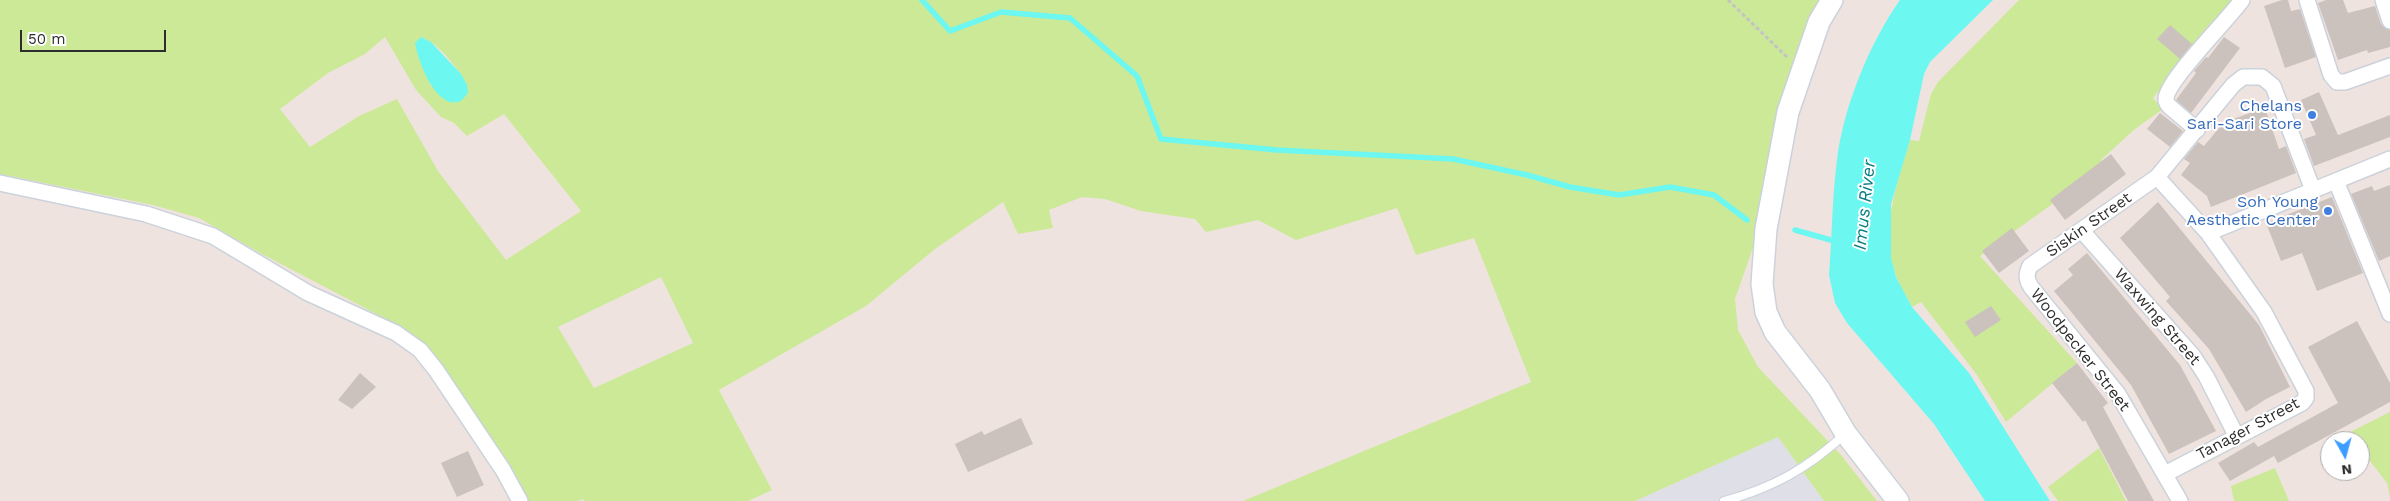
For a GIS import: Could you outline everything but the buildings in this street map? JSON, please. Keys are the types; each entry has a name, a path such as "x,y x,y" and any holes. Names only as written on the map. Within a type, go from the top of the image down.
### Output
{"main road":[{"path":"1832,0 1819,22 1788,112 1766,229 1762,284 1766,312 1775,332 1820,390 1846,434 1898,501"}],"street":[{"path":"2198,130 2168,106 2166,101 2167,95 2186,67 2242,0"},
{"path":"2308,0 2331,75 2337,82 2344,82 2390,66"},
{"path":"2383,0 2390,21"},
{"name":"Siskin Street","path":"2026,277 2030,266 2157,177 2198,130 2232,85 2243,77 2262,76 2273,86 2313,190"},
{"path":"2208,233 2390,159"},
{"name":"Tanager Street","path":"2157,177 2208,233 2264,312 2306,391 2306,398 2302,402 2165,474"},
{"path":"2336,181 2390,314"},
{"path":"0,183 146,214 176,222 213,236 308,293 396,333 420,350 436,370 503,470 520,501"},
{"name":"Waxwing Street","path":"2082,231 2193,356 2206,376 2236,435"},
{"name":"Woodpecker Street","path":"2026,277 2031,287 2118,394 2180,501"}],"lane":[{"path":"1724,501 1747,495 1784,480 1822,455 1846,434"}],"path":[{"path":"1728,0 1802,71"}],"shaded area":[{"path":"1778,437 1824,501 1635,501"}],"green space":[{"path":"0,0 1822,0 1785,91 1768,157 1756,239 1735,299 1738,330 1758,367 1841,455 1877,501 1824,501 1778,437 1635,501 1243,501 1531,382 1474,238 1416,255 1397,208 1296,240 1258,220 1206,232 1195,219 1141,211 1105,199 1082,197 1049,210 1053,228 1018,234 1003,202 935,249 866,306 719,390 772,490 748,501 584,501 583,499 578,501 525,501 426,347 405,329 260,253 199,218 153,205 0,174","holes":["385,37 416,90 441,117 454,123 467,136 504,114 581,211 506,260 438,171 397,99 359,116 310,147 280,109 328,73 365,54","421,37 441,51 453,64 467,85 431,86 426,73","661,277 693,343 594,388 558,327"]},
{"path":"2019,0 2234,0 2153,98 2163,109 2135,129 2101,160 2105,166 1980,256 2077,363 2006,422 1977,375 1921,302 1912,307 1898,280 1891,259 1889,242 1895,190 1910,140 1919,141 1931,94 1938,82"},
{"path":"2390,412 2390,497 2387,483 2370,461 2370,431 2352,431"},
{"path":"2099,448 2126,501 2058,501 2048,487"},
{"path":"2275,468 2289,501 2234,501 2231,486"}],"water":[{"name":"Imus River","path":"1900,0 1993,0 1930,62 1924,74 1910,140 1891,204 1891,258 1896,277 1912,307 1969,373 2050,501 1985,501 1934,424 1847,323 1835,303 1829,275 1834,189 1840,140 1845,119 1868,55"},
{"path":"421,37 431,42 461,74 467,85 468,93 461,101 451,102 443,98 437,93 426,77 415,43"}],"waterway":[{"path":"922,0 950,31 1001,12 1070,18 1137,76 1161,139 1277,150 1453,159 1527,175 1570,187 1619,195 1670,187 1714,195 1747,220"},
{"path":"1795,230 1838,242"}],"place":[{"name":"Chelans Sari-Sari Store","path":"2312,115"},
{"name":"Soh Young Aesthetic Center","path":"2328,211"}]}
